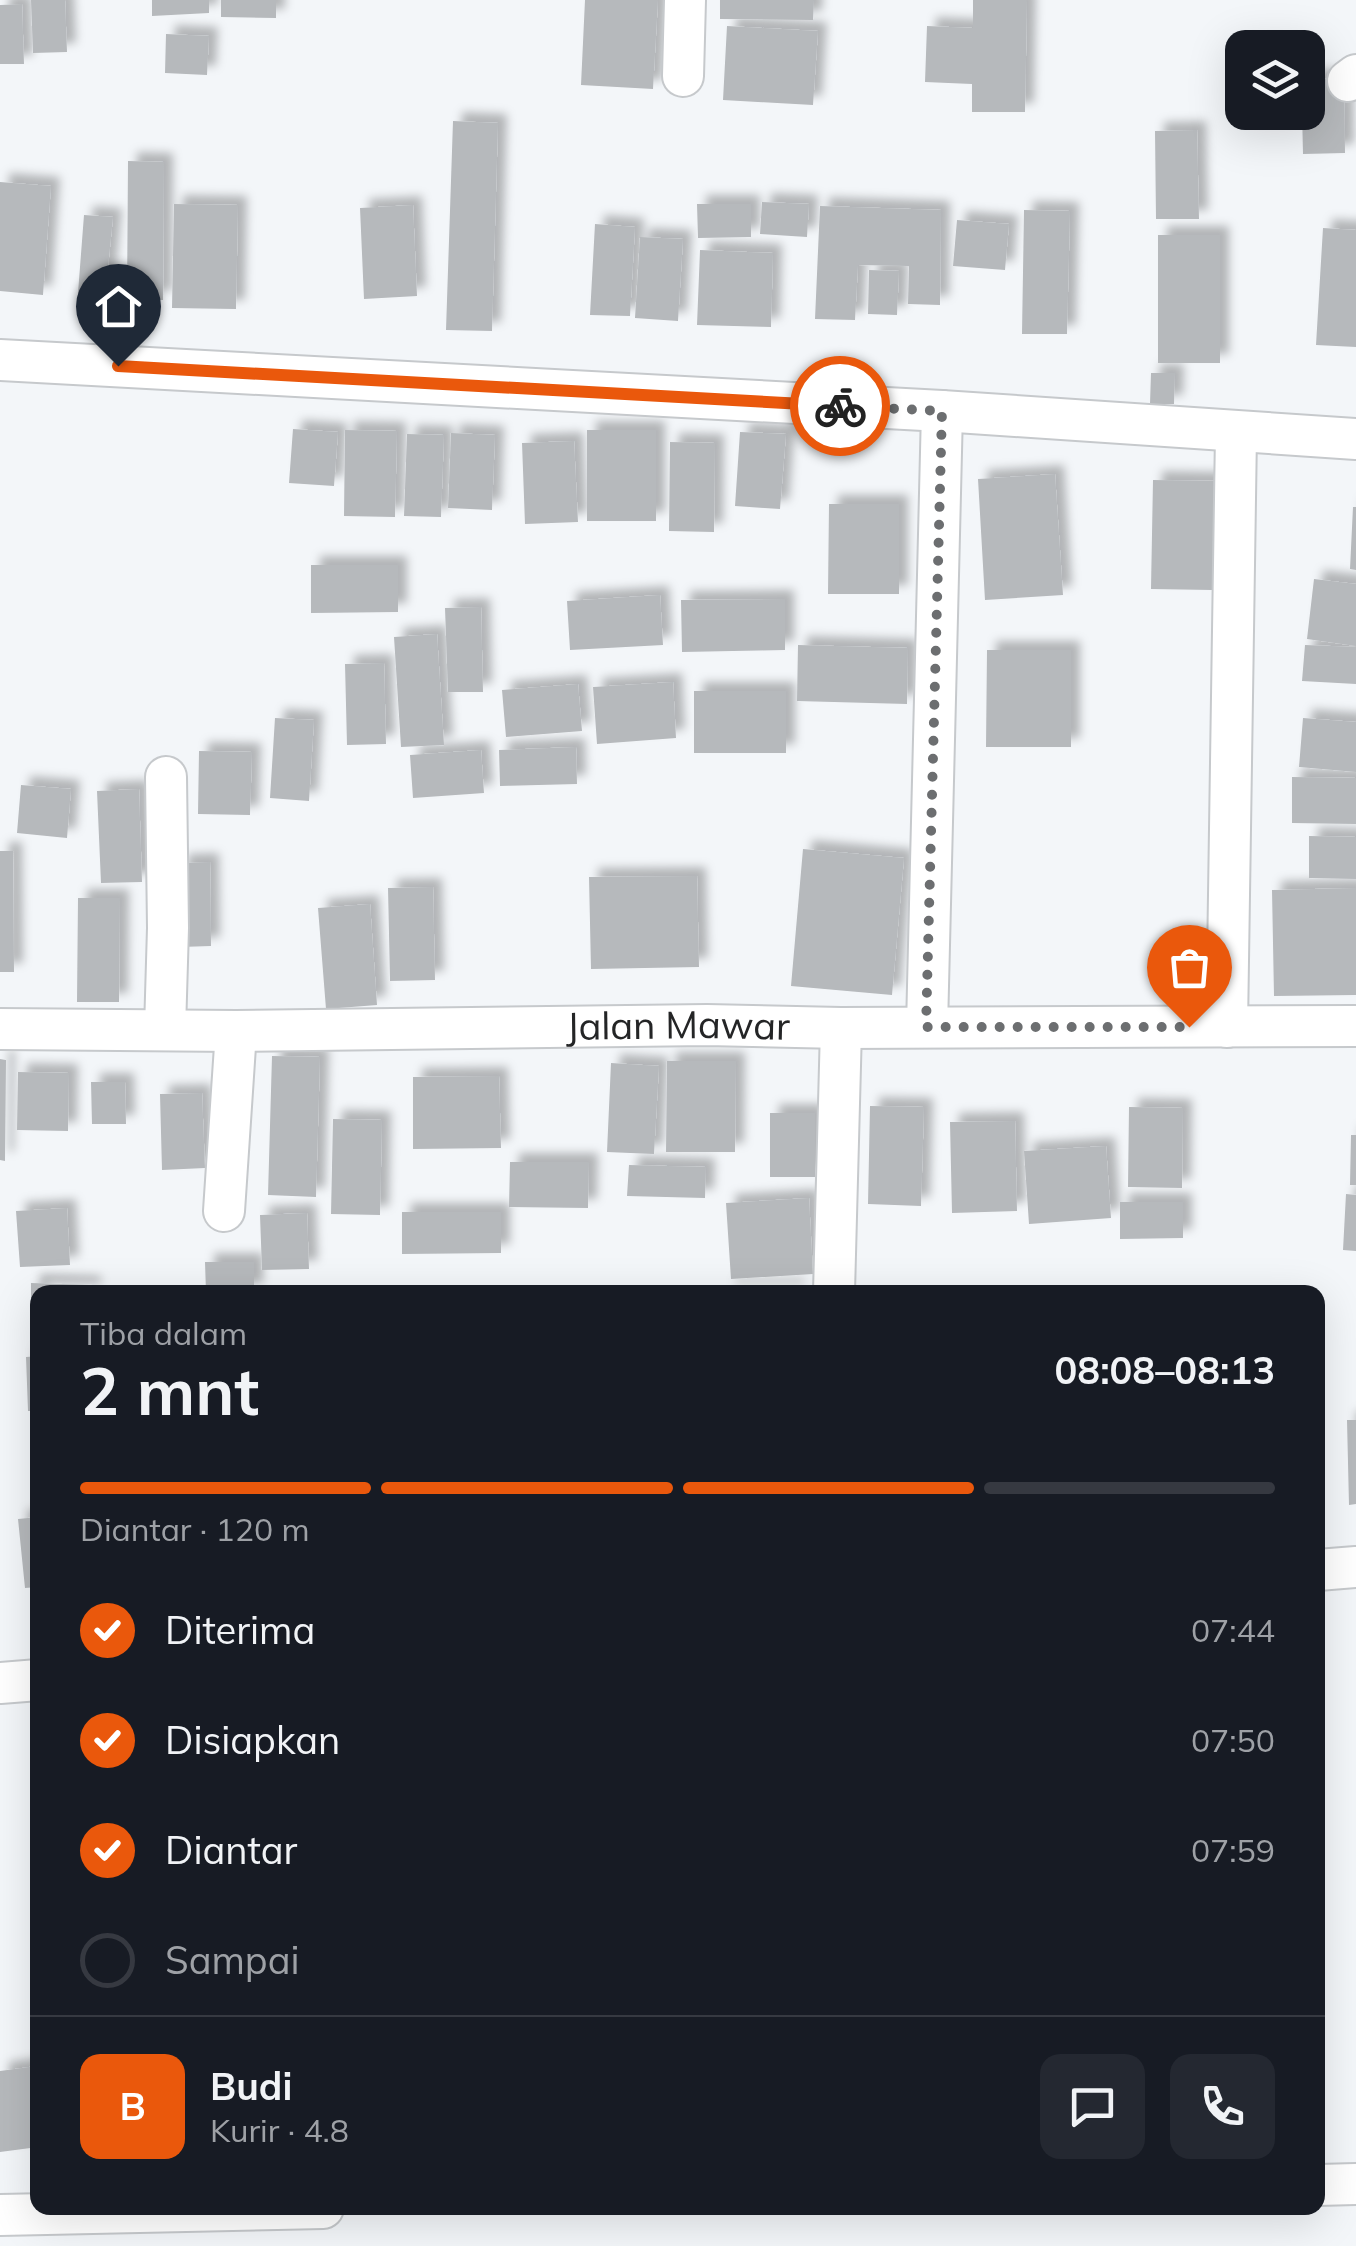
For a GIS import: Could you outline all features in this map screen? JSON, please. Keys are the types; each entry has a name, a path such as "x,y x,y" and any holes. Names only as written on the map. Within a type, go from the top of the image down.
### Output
{"street":[{"path":"683,76 685,0"},
{"path":"0,360 942,411 1356,440"},
{"path":"926,1027 942,411"},
{"path":"1226,1027 1236,433"},
{"path":"165,1030 166,777"},
{"name":"Jalan Mawar","path":"0,1029 1356,1026"},
{"path":"834,1285 841,1028"},
{"path":"224,1211 236,1030"},
{"path":"1325,1569 1356,1567"},
{"path":"0,1683 30,1681"},
{"path":"1325,2185 1356,2184"},
{"path":"0,2215 30,2214"}],"building":[{"path":"31,0 65,0 67,52 33,53"},
{"path":"152,0 209,0 209,13 152,16"},
{"path":"221,0 276,0 276,18 221,17"},
{"path":"585,0 658,0 653,89 581,85"},
{"path":"720,0 814,0 813,20 720,19"},
{"path":"973,0 1027,0 1025,112 972,112 972,84 925,82 927,26 973,28"},
{"path":"22,4 24,64 0,64 0,5"},
{"path":"727,26 818,31 813,105 723,100"},
{"path":"166,34 209,36 207,75 165,73"},
{"path":"1344,78 1345,153 1303,154 1302,130 1325,130 1325,79"},
{"path":"453,121 498,123 492,331 446,330"},
{"path":"1197,130 1199,219 1156,219 1155,131"},
{"path":"128,161 164,162 163,300 127,299"},
{"path":"0,182 51,186 43,295 0,291"},
{"path":"762,202 809,204 807,237 760,234"},
{"path":"174,204 238,205 236,309 172,308"},
{"path":"697,204 751,204 751,237 698,238"},
{"path":"413,205 417,296 364,299 360,208"},
{"path":"820,206 941,210 940,305 908,304 909,266 858,265 855,320 815,319"},
{"path":"1024,210 1070,211 1067,334 1022,334"},
{"path":"84,215 113,217 104,308 77,306"},
{"path":"957,220 1009,224 1005,270 953,266"},
{"path":"595,224 635,227 630,316 590,315"},
{"path":"1323,228 1356,230 1356,347 1316,345"},
{"path":"1158,235 1220,235 1220,363 1158,363"},
{"path":"640,237 683,239 678,321 635,318"},
{"path":"700,250 773,253 771,327 697,325"},
{"path":"869,270 899,271 897,315 868,314"},
{"path":"1151,373 1175,373 1174,404 1150,404"},
{"path":"293,429 338,432 334,486 289,483"},
{"path":"345,430 397,431 395,517 344,516"},
{"path":"587,430 656,430 656,521 587,521"},
{"path":"740,432 786,434 780,509 735,506"},
{"path":"451,433 495,435 492,510 448,508"},
{"path":"407,434 444,435 441,517 404,516"},
{"path":"574,441 578,522 525,524 522,443"},
{"path":"670,442 715,443 714,532 669,531"},
{"path":"1055,474 1063,595 985,600 978,479"},
{"path":"1153,480 1216,481 1212,590 1151,589"},
{"path":"829,504 899,504 899,594 828,594"},
{"path":"1356,507 1356,570 1350,569"},
{"path":"311,565 398,565 398,612 311,613"},
{"path":"1314,579 1356,584 1356,646 1307,639"},
{"path":"660,595 663,645 570,650 567,601"},
{"path":"785,599 785,650 682,652 681,600"},
{"path":"481,607 483,692 448,692 445,608"},
{"path":"437,634 444,745 401,747 394,637"},
{"path":"798,645 908,648 907,704 797,701"},
{"path":"1305,645 1356,647 1356,684 1302,681"},
{"path":"987,650 1071,650 1071,747 986,747"},
{"path":"384,663 386,744 347,745 345,664"},
{"path":"673,682 676,738 597,744 593,687"},
{"path":"578,684 582,731 506,737 502,690"},
{"path":"694,691 786,691 786,753 694,753"},
{"path":"275,718 314,720 309,801 270,798"},
{"path":"1303,718 1356,722 1356,772 1299,767"},
{"path":"576,747 577,784 500,786 499,750"},
{"path":"481,750 484,793 413,798 410,755"},
{"path":"199,751 252,752 250,815 198,814"},
{"path":"1292,777 1356,778 1356,824 1292,823"},
{"path":"21,785 71,789 67,838 17,833"},
{"path":"139,789 142,882 101,883 97,791"},
{"path":"1309,836 1356,837 1356,879 1309,878"},
{"path":"803,849 904,858 892,995 791,986"},
{"path":"0,851 13,851 14,972 0,972"},
{"path":"210,862 211,946 180,947 179,863"},
{"path":"697,876 699,967 591,969 589,877"},
{"path":"433,887 435,980 390,981 388,888"},
{"path":"1356,888 1356,995 1274,996 1272,890"},
{"path":"78,898 120,898 119,1002 77,1002"},
{"path":"370,904 377,1005 326,1009 318,908"},
{"path":"272,1056 320,1057 316,1197 268,1195"},
{"path":"0,1059 6,1060 5,1161 0,1160"},
{"path":"667,1061 736,1061 735,1152 666,1152"},
{"path":"611,1063 659,1066 654,1154 607,1152"},
{"path":"18,1072 69,1073 68,1131 17,1130"},
{"path":"499,1076 501,1148 413,1149 413,1077"},
{"path":"91,1082 125,1082 126,1124 92,1124"},
{"path":"202,1093 205,1168 162,1170 160,1094"},
{"path":"870,1106 924,1107 921,1206 868,1204"},
{"path":"1129,1107 1183,1108 1182,1188 1128,1187"},
{"path":"770,1113 815,1113 815,1177 770,1177"},
{"path":"333,1119 382,1120 380,1215 331,1214"},
{"path":"1015,1121 1017,1211 952,1213 950,1122"},
{"path":"1351,1135 1356,1135 1356,1185 1350,1185"},
{"path":"1106,1146 1111,1218 1029,1224 1024,1151"},
{"path":"510,1162 589,1162 588,1208 509,1207"},
{"path":"629,1165 706,1167 705,1198 627,1196"},
{"path":"1346,1194 1356,1195 1356,1251 1343,1250"},
{"path":"809,1198 813,1274 731,1279 726,1203"},
{"path":"1120,1202 1183,1202 1183,1238 1120,1239"},
{"path":"67,1208 70,1265 20,1267 16,1211"},
{"path":"402,1212 501,1212 501,1253 402,1254"},
{"path":"307,1213 309,1269 262,1270 260,1215"},
{"path":"205,1262 254,1262 254,1285 206,1285"},
{"path":"26,1357 30,1357 30,1411 28,1411"},
{"path":"1347,1420 1356,1420 1356,1504 1349,1505"},
{"path":"30,1518 30,1588 25,1588 18,1519"},
{"path":"30,2067 30,2148 0,2152 0,2071"}],"way so far":[{"path":"840,406 942,411 926,1027 1189,1027"}],"route":[{"path":"118,366 840,406"}]}
